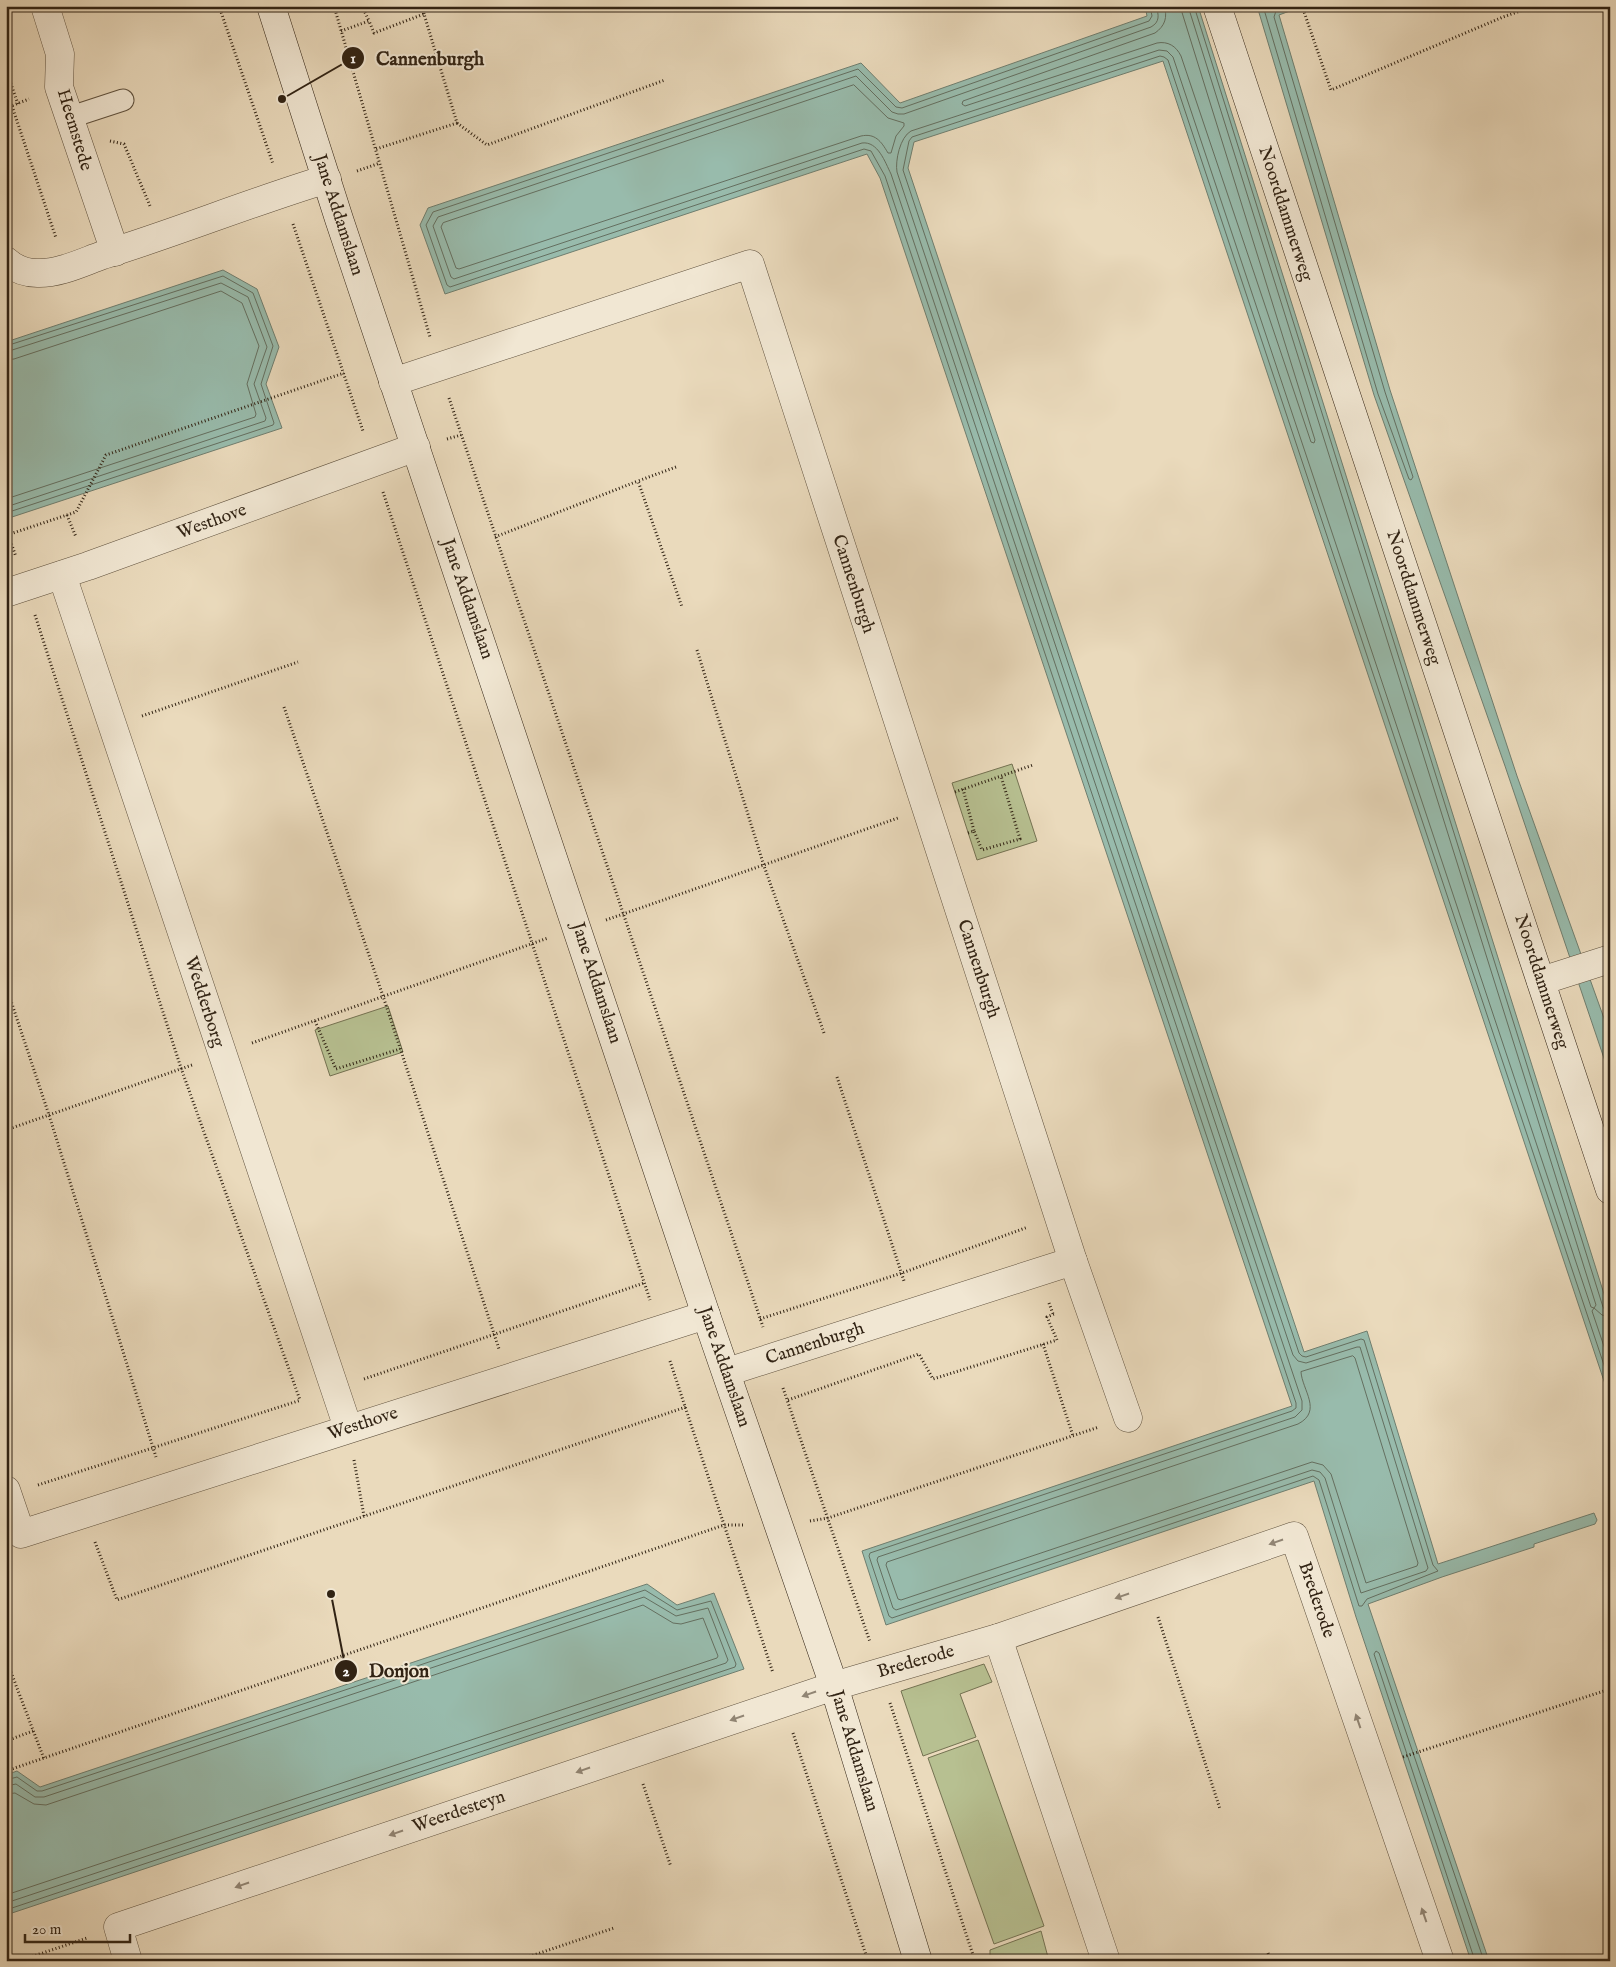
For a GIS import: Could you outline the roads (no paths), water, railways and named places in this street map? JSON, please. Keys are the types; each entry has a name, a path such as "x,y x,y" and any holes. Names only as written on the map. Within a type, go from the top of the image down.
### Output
{"street":[{"name":"Heemstede","path":"45,6 60,54 58,87 115,252"},
{"name":"Jane Addamslaan","path":"271,6 393,382 578,928 706,1315 834,1686 918,1961"},
{"name":"Noorddammerweg","path":"1217,6 1553,976 1610,1190"},
{"path":"6,261 23,272 39,273 66,267 115,252 282,192 327,179"},
{"name":"Cannenburgh","path":"393,382 750,264 924,806 1073,1261 1128,1418"},
{"name":"Westhove","path":"16,590 416,447"},
{"name":"Wedderborg","path":"62,575 221,1054 348,1428"},
{"path":"1553,976 1606,960"},
{"name":"Cannenburgh","path":"727,1372 1073,1261"},
{"name":"Westhove","path":"7,1492 21,1534 706,1315"},
{"name":"Brederode","path":"834,1686 998,1638 1294,1536 1440,1961"},
{"path":"998,1638 1106,1961"},
{"name":"Weerdesteyn","path":"128,1961 118,1927 834,1686"}],"lane":[{"path":"71,125 122,100"}],"water":[{"path":"1145,6 1198,6 1610,1313 1610,1399 1163,61 914,142 908,168 1304,1352 1367,1331 1438,1564 1594,1513 1597,1520 1595,1524 1534,1544 1534,1547 1442,1577 1368,1604 1489,1961 1471,1961 1356,1617 1314,1481 886,1625 862,1551 1292,1406 880,178 867,154 445,294 420,225 428,208 861,63 900,103 1147,16"},
{"path":"1257,6 1303,6 1279,15 1390,390 1517,776 1610,1035 1610,1076 1505,766 1374,395"},
{"path":"223,270 257,289 279,347 266,384 282,428 6,519 6,342"},
{"path":"647,1584 677,1605 714,1593 744,1669 6,1915 6,1775 17,1771 40,1787"}],"place":[{"name":"Cannenburgh","path":"282,99"},
{"name":"Donjon","path":"331,1594"}]}
